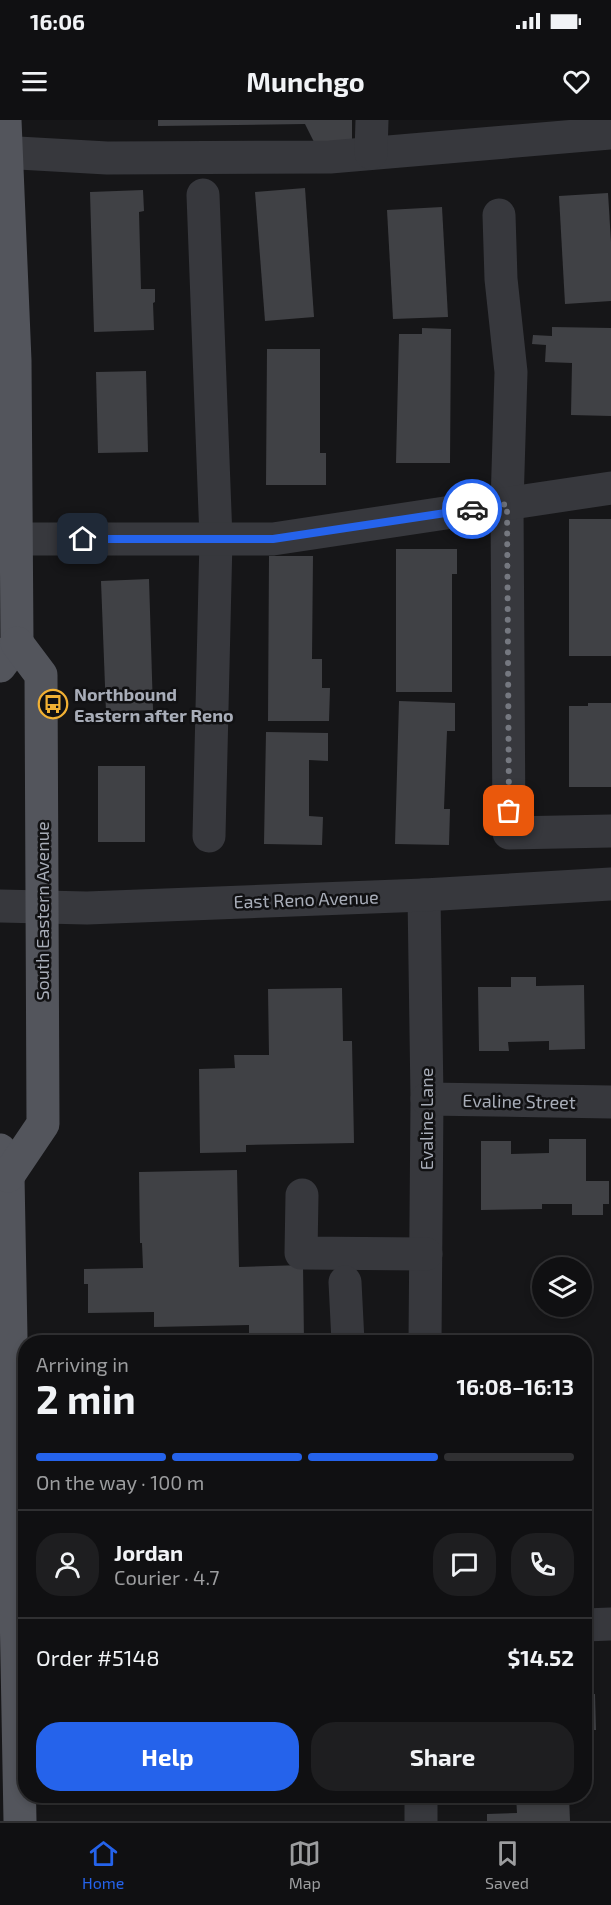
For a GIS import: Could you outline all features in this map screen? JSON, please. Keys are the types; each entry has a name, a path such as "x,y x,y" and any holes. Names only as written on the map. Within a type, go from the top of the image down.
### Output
{"main road":[{"name":"South Eastern Avenue","path":"5,120 3,152 8,361 8,498 16,539 8,654 40,675 43,1124 4,1163 4,1209 18,1349"},
{"name":"South Eastern Avenue","path":"20,1803 20,1821"}],"street":[{"path":"371,153 372,120"},
{"path":"3,152 107,158 330,157 550,129 611,134"},
{"path":"203,195 216,539 209,837"},
{"path":"499,215 501,279 511,372 507,504 509,833 611,831"},
{"path":"16,539 273,539 611,488"},
{"name":"East Reno Avenue","path":"0,906 87,908 424,895 611,884"},
{"name":"Evaline Lane","path":"424,895 427,1100 425,1335"},
{"name":"Evaline Street","path":"427,1100 611,1102"},
{"path":"302,1195 301,1253 426,1254"},
{"path":"345,1282 348,1335"},
{"path":"592,1625 611,1624"},
{"path":"421,1803 421,1821"}],"building":[{"path":"158,120 352,120 352,144 315,144 305,124 158,126"},
{"path":"305,188 314,317 265,321 255,192"},
{"path":"143,190 144,211 139,212 141,289 155,289 154,330 94,332 90,192"},
{"path":"608,193 611,301 565,304 559,196"},
{"path":"442,207 448,317 393,319 387,210"},
{"path":"552,327 611,328 611,416 571,415 572,363 545,362 546,345 532,344 533,335 552,336"},
{"path":"422,328 451,329 450,463 396,463 399,334 422,334"},
{"path":"267,349 320,349 320,453 326,453 326,485 266,485"},
{"path":"146,371 148,452 98,453 96,372"},
{"path":"569,519 611,519 611,656 569,656"},
{"path":"396,549 457,549 457,574 452,574 452,692 396,692"},
{"path":"269,556 313,556 312,659 322,659 322,688 330,688 329,721 268,721"},
{"path":"149,579 153,710 106,712 101,581"},
{"path":"399,701 455,703 455,731 447,731 444,809 450,809 449,845 395,844"},
{"path":"588,703 611,703 611,787 569,787 569,706 588,706"},
{"path":"266,732 328,733 328,761 309,760 309,816 323,817 322,845 264,844"},
{"path":"98,766 145,766 145,842 98,842"},
{"path":"511,977 536,977 536,986 584,985 585,1049 549,1050 549,1041 508,1042 509,1051 479,1051 478,987 511,987"},
{"path":"342,988 343,1041 352,1041 354,1143 246,1145 246,1152 200,1153 199,1069 235,1068 234,1055 269,1055 268,989"},
{"path":"549,1139 586,1139 586,1181 609,1181 609,1204 603,1204 603,1215 572,1215 572,1204 542,1204 542,1209 481,1210 481,1141 511,1141 511,1154 549,1153"},
{"path":"237,1170 239,1267 303,1265 304,1335 249,1335 249,1325 154,1327 154,1312 88,1313 88,1284 84,1284 84,1269 143,1268 142,1243 140,1243 139,1172"},
{"path":"592,1694 595,1694 596,1730 592,1730"},
{"path":"516,1803 569,1803 570,1821 487,1821 487,1814 517,1813"}],"way so far":[{"path":"472,509 507,504 509,811"}],"place":[{"name":"Northbound Eastern after Reno","path":"53,704"}],"route":[{"path":"83,539 273,539 472,509"}]}
